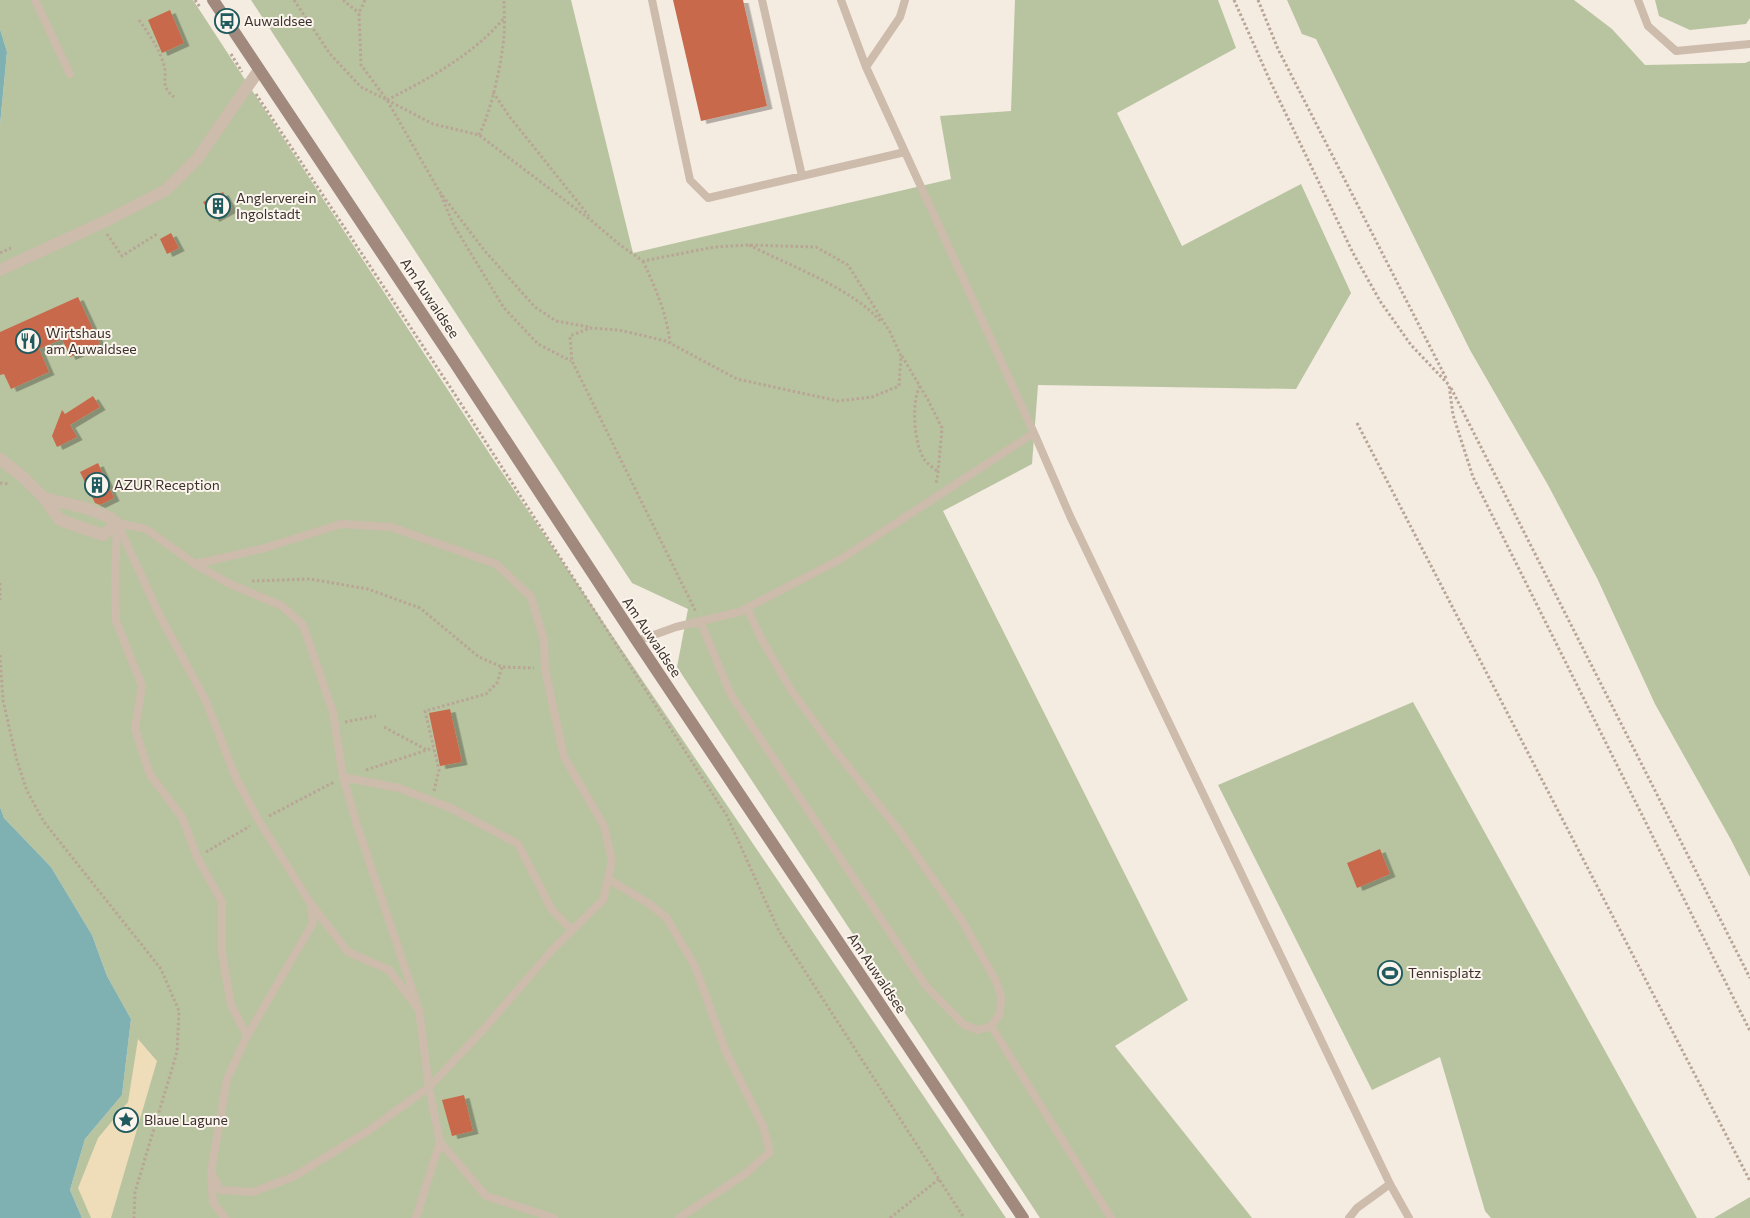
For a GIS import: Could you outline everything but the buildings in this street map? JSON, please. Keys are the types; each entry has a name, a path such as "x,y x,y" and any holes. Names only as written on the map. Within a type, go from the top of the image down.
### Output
{"street":[{"name":"Am Auwaldsee","path":"213,0 438,338 636,641 1023,1218"},
{"path":"0,270 166,190 198,159 259,70"},
{"path":"0,459 24,478 44,498 60,520 103,535 114,520 86,508 44,498"}],"lane":[{"path":"35,0 70,74"},
{"path":"652,0 690,180 708,198 905,152"},
{"path":"762,0 802,176"},
{"path":"842,0 866,67 1075,525 1390,1184 1409,1218"},
{"path":"866,67 900,17 906,0"},
{"path":"1638,0 1648,26 1676,51 1750,44"},
{"path":"636,641 676,627 739,612 841,559 1034,433"},
{"path":"114,520 146,529 195,564 228,583 282,606 303,625 333,712 343,777 357,825 419,1010 429,1087 440,1142 416,1218"},
{"path":"114,520 161,618 206,701 236,778 259,821 311,904 348,952 389,970 419,1010"},
{"path":"114,520 116,621 142,686 135,729 150,775 182,818 197,857 222,902 222,953 230,1005 247,1036"},
{"path":"195,564 265,548 341,524 391,527 496,564 531,597 544,640 545,669 564,756 604,826 612,861 603,900 553,949 483,1030 429,1087 371,1129 295,1176 253,1192 220,1190 211,1172"},
{"path":"700,621 731,694 926,986 964,1025 978,1030 991,1026 1000,1014 1001,998 996,981 961,919 901,833 834,749 791,690 761,638 747,608"},
{"path":"343,777 398,788 430,800 453,809 518,844 552,910 572,930"},
{"path":"608,879 648,903 666,917 696,966 726,1052 763,1126 770,1152 745,1174 679,1218"},
{"path":"225,1218 213,1202 211,1172 227,1080 247,1036 314,924 311,904"},
{"path":"991,1026 1111,1218"},
{"path":"440,1142 486,1196 554,1218"},
{"path":"1349,1218 1358,1208 1390,1184"}],"path":[{"path":"294,0 330,54 361,87 433,124 479,135 592,221 620,246 643,261 659,297 669,332 670,343"},
{"path":"343,0 359,13"},
{"path":"365,0 359,13 361,65 386,100 439,191 484,250 535,307 556,321 590,328 619,330 666,341 737,379 838,401 872,396 899,386 901,356"},
{"path":"479,135 486,122 504,34 504,0"},
{"path":"1234,0 1271,83 1353,253 1380,301 1411,344 1449,385 1453,415 1473,477 1750,1031"},
{"path":"1258,0 1278,49 1750,978"},
{"path":"386,100 421,83 466,54 495,29 504,18"},
{"path":"139,20 158,49 165,67 164,84 167,92 174,97"},
{"path":"250,84 424,348 727,816 779,931 964,1218"},
{"path":"493,92 509,116 592,221"},
{"path":"439,191 453,224 504,308 538,344 572,361"},
{"path":"100,223 122,256 157,234"},
{"path":"643,261 714,247 748,245 816,247 848,265 890,332 901,356 920,386 942,428 938,473 930,501"},
{"path":"748,245 856,299 878,318 890,332"},
{"path":"590,328 570,336 572,361 700,621"},
{"path":"920,386 916,392 916,435 924,459 938,473"},
{"path":"1357,423 1750,1181"},
{"path":"228,583 310,578 368,589 420,608 479,657 502,668 545,669"},
{"path":"0,583 0,600"},
{"path":"0,655 3,700 16,757 27,791 44,822 161,969 179,1011 177,1052 135,1192 134,1218"},
{"path":"430,800 437,785 439,770 426,711 486,694 497,683 502,668"},
{"path":"335,724 376,716"},
{"path":"384,727 427,750"},
{"path":"197,857 259,821 343,777 433,748"},
{"path":"890,1218 939,1179"}],"green space":[{"path":"0,0 193,0 495,462 1006,1218 82,1218 70,1190 85,1139 122,1095 131,1019 107,976 92,935 51,867 4,818 0,807 0,125 7,52 0,29"},
{"path":"251,0 571,0 633,253 951,179 940,116 1011,111 1015,0 1218,0 1236,48 1117,113 1182,246 1301,184 1351,293 1296,389 1038,385 1032,464 943,511 1188,1000 1115,1046 1252,1218 1040,1218 677,667 688,609 632,583"},
{"path":"1287,0 1574,0 1612,29 1645,65 1745,63 1750,61 1750,877 1655,704 1597,578 1548,485 1470,350 1316,39 1302,34"},
{"path":"1655,0 1750,0 1750,18 1746,24 1690,30 1659,16"},
{"path":"1413,702 1697,1218 1491,1218 1485,1211 1440,1057 1372,1090 1218,785"},
{"path":"1750,1197 1750,1218 1714,1218"}],"sand":[{"name":"Blaue Lagune","path":"138,1039 157,1061 111,1218 91,1218 78,1188 98,1138 128,1102"}],"water":[{"path":"0,29 7,52 0,125"},
{"path":"0,807 4,818 51,867 92,935 107,976 131,1019 122,1095 85,1139 70,1190 82,1218 0,1218"}],"place":[{"name":"Auwaldsee","path":"227,21"},
{"name":"Anglerverein Ingolstadt","path":"218,206"},
{"name":"Wirtshaus am Auwaldsee","path":"28,341"},
{"name":"AZUR Reception","path":"97,485"},
{"name":"Tennisplatz","path":"1390,973"},
{"name":"Blaue Lagune","path":"126,1120"}]}
